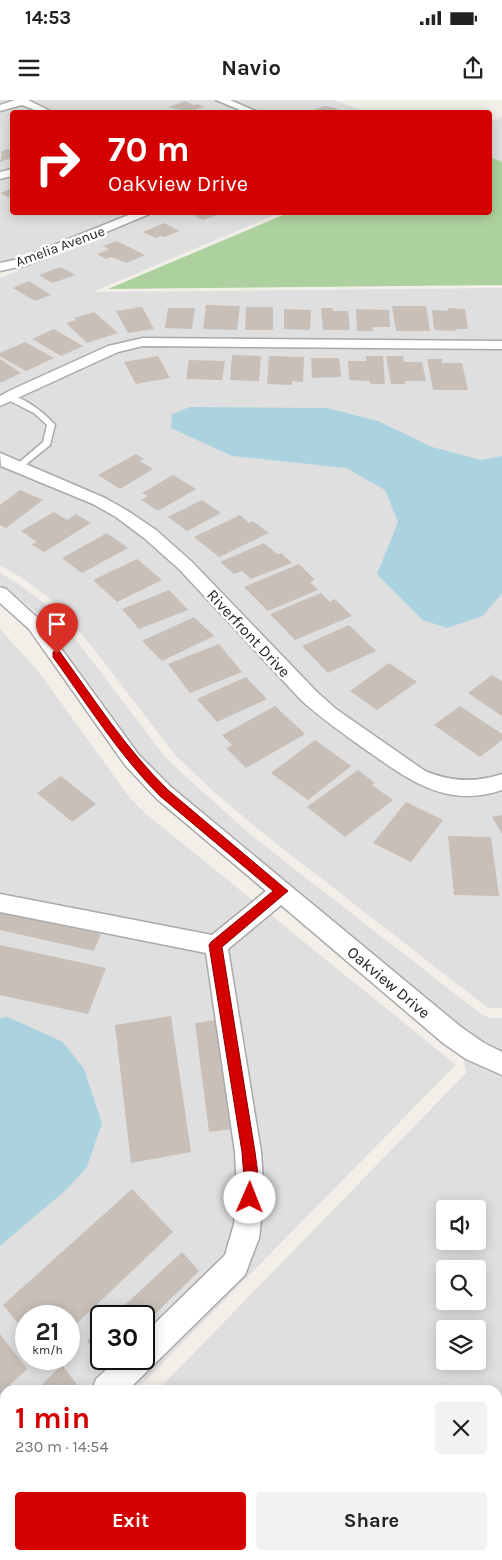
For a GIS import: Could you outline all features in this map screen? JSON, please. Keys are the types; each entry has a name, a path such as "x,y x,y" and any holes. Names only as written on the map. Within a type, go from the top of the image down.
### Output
{"street":[{"path":"221,100 247,110"},
{"path":"0,108 21,101 42,110"},
{"name":"Amelia Avenue","path":"0,267 23,262 140,215"},
{"path":"5,400 113,349 143,342 502,345"},
{"name":"Riverfront Drive","path":"0,458 18,468 98,501 122,514 150,534 185,564 309,696 330,714 418,776 434,784 453,788 484,788 502,782"},
{"name":"Oakview Drive","path":"3,599 35,625 132,760 164,793 452,1035 475,1051 502,1064"},
{"path":"216,945 282,891"},
{"path":"0,903 216,945"},
{"path":"155,1343 235,1265 243,1250 249,1217 251,1178 248,1152 216,945"},
{"path":"112,1385 128,1370"}],"lane":[{"path":"5,400 37,411 51,425 47,443 18,468"}],"shaded area":[{"path":"0,100 333,100 361,110 10,110 10,215 274,215 93,292 502,288 502,1008 488,1008 259,830 212,790 175,755 93,648 54,602 24,579 0,565 0,278 18,271 0,261"},
{"path":"502,117 502,162 492,158 492,121"},
{"path":"0,573 47,605 67,628 166,758 252,836 481,1014 490,1018 502,1018 502,1051 480,1041 460,1027 172,788 142,756 44,622 31,608 0,584"},
{"path":"0,629 38,671 130,798 145,813 456,1065 141,1385 0,1385 0,1246 65,1191 8,1017 0,1018"},
{"path":"449,1047 471,1062 502,1076 502,1385 163,1385 466,1073 463,1058"}],"green space":[{"path":"492,158 502,162 502,285 108,289 283,215 492,215"}],"water":[{"path":"190,407 327,408 378,421 432,447 481,460 502,456 502,593 483,616 447,628 423,620 377,574 398,522 385,490 346,468 232,456 171,428 172,414"},
{"path":"8,1017 63,1042 84,1069 102,1123 87,1167 65,1191 0,1246 0,1018"}],"building":[{"path":"185,101 204,107 194,110 180,110 168,107"},
{"path":"324,106 340,110 313,110"},
{"path":"10,150 10,159 0,162 2,154 0,152"},
{"path":"10,189 10,196 0,193"},
{"path":"193,215 217,215 203,220"},
{"path":"164,223 180,231 165,237 156,238 143,232"},
{"path":"117,241 145,255 127,263 111,257 106,259 97,254 109,249 103,246"},
{"path":"60,267 76,275 52,283 39,275"},
{"path":"29,281 51,295 35,301 13,288"},
{"path":"206,305 240,306 237,330 203,329"},
{"path":"392,306 426,306 430,331 396,331"},
{"path":"142,307 154,329 128,333 116,311"},
{"path":"246,307 273,307 273,330 245,330"},
{"path":"168,308 195,308 192,329 165,328"},
{"path":"321,308 333,308 333,311 348,311 350,330 323,330"},
{"path":"448,308 465,309 468,329 456,329 456,331 434,330 432,310 448,311"},
{"path":"284,309 311,310 310,330 284,329"},
{"path":"356,309 389,310 390,327 373,327 373,331 357,331"},
{"path":"94,312 118,333 87,343 66,323 76,320 74,318"},
{"path":"54,329 83,346 61,356 32,339"},
{"path":"25,342 54,358 26,371 0,356 0,353"},
{"path":"232,355 261,356 259,381 230,380"},
{"path":"158,356 170,378 136,384 124,362"},
{"path":"269,356 304,357 303,382 292,381 292,385 267,384"},
{"path":"366,356 383,356 385,384 370,384 370,381 349,380 348,361 366,361"},
{"path":"386,356 403,356 404,362 422,362 426,381 405,381 406,384 391,384"},
{"path":"311,358 339,358 341,377 312,378"},
{"path":"0,359 21,373 0,383"},
{"path":"427,359 442,359 442,363 462,363 468,390 433,390"},
{"path":"189,360 225,361 222,380 186,379"},
{"path":"136,454 144,459 140,461 153,469 120,489 98,475"},
{"path":"173,475 196,489 158,511 141,500 148,496 142,493"},
{"path":"20,490 43,500 6,528 0,525 0,505"},
{"path":"202,500 221,513 187,531 168,517"},
{"path":"54,512 67,520 76,514 91,523 44,552 32,545 37,542 21,531"},
{"path":"240,515 249,523 253,521 269,533 219,557 194,537"},
{"path":"107,533 128,548 82,573 62,558"},
{"path":"264,543 277,554 281,553 292,563 251,579 242,571 234,574 220,562"},
{"path":"137,559 162,580 117,602 93,580"},
{"path":"299,564 315,580 310,582 318,590 268,611 244,587"},
{"path":"169,590 188,610 139,629 122,609"},
{"path":"321,593 330,602 335,599 352,616 295,640 270,614"},
{"path":"194,617 214,636 162,661 142,641"},
{"path":"349,625 376,651 328,673 302,646"},
{"path":"219,644 242,672 190,693 168,664"},
{"path":"389,663 417,682 377,710 350,691"},
{"path":"492,675 502,681 502,716 468,693"},
{"path":"246,677 267,699 217,722 197,699"},
{"path":"275,706 305,734 246,768 226,748 232,745 222,735"},
{"path":"460,706 502,734 502,740 480,757 434,725"},
{"path":"315,740 351,766 308,800 271,773"},
{"path":"358,770 375,783 372,785 393,800 345,837 307,807"},
{"path":"61,776 96,804 72,822 37,793"},
{"path":"406,802 443,820 411,862 373,843"},
{"path":"502,815 502,834 492,817"},
{"path":"448,836 491,837 499,896 454,895"},
{"path":"0,912 101,934 94,951 0,930"},
{"path":"0,945 106,968 88,1014 0,995"},
{"path":"171,1016 191,1152 131,1163 115,1025"},
{"path":"217,1020 232,1129 209,1132 195,1023"},
{"path":"132,1189 173,1232 96,1305 90,1305 90,1311 80,1321 80,1305 15,1305 15,1320 3,1305"},
{"path":"182,1252 199,1271 155,1314 155,1305 125,1305"},
{"path":"0,1334 15,1353 15,1370 26,1370 10,1385 0,1385"},
{"path":"57,1370 66,1370 77,1385 41,1385"}],"route":[{"path":"57,654 132,760 147,777 282,891 216,945 248,1152 251,1178 250,1198"}]}
